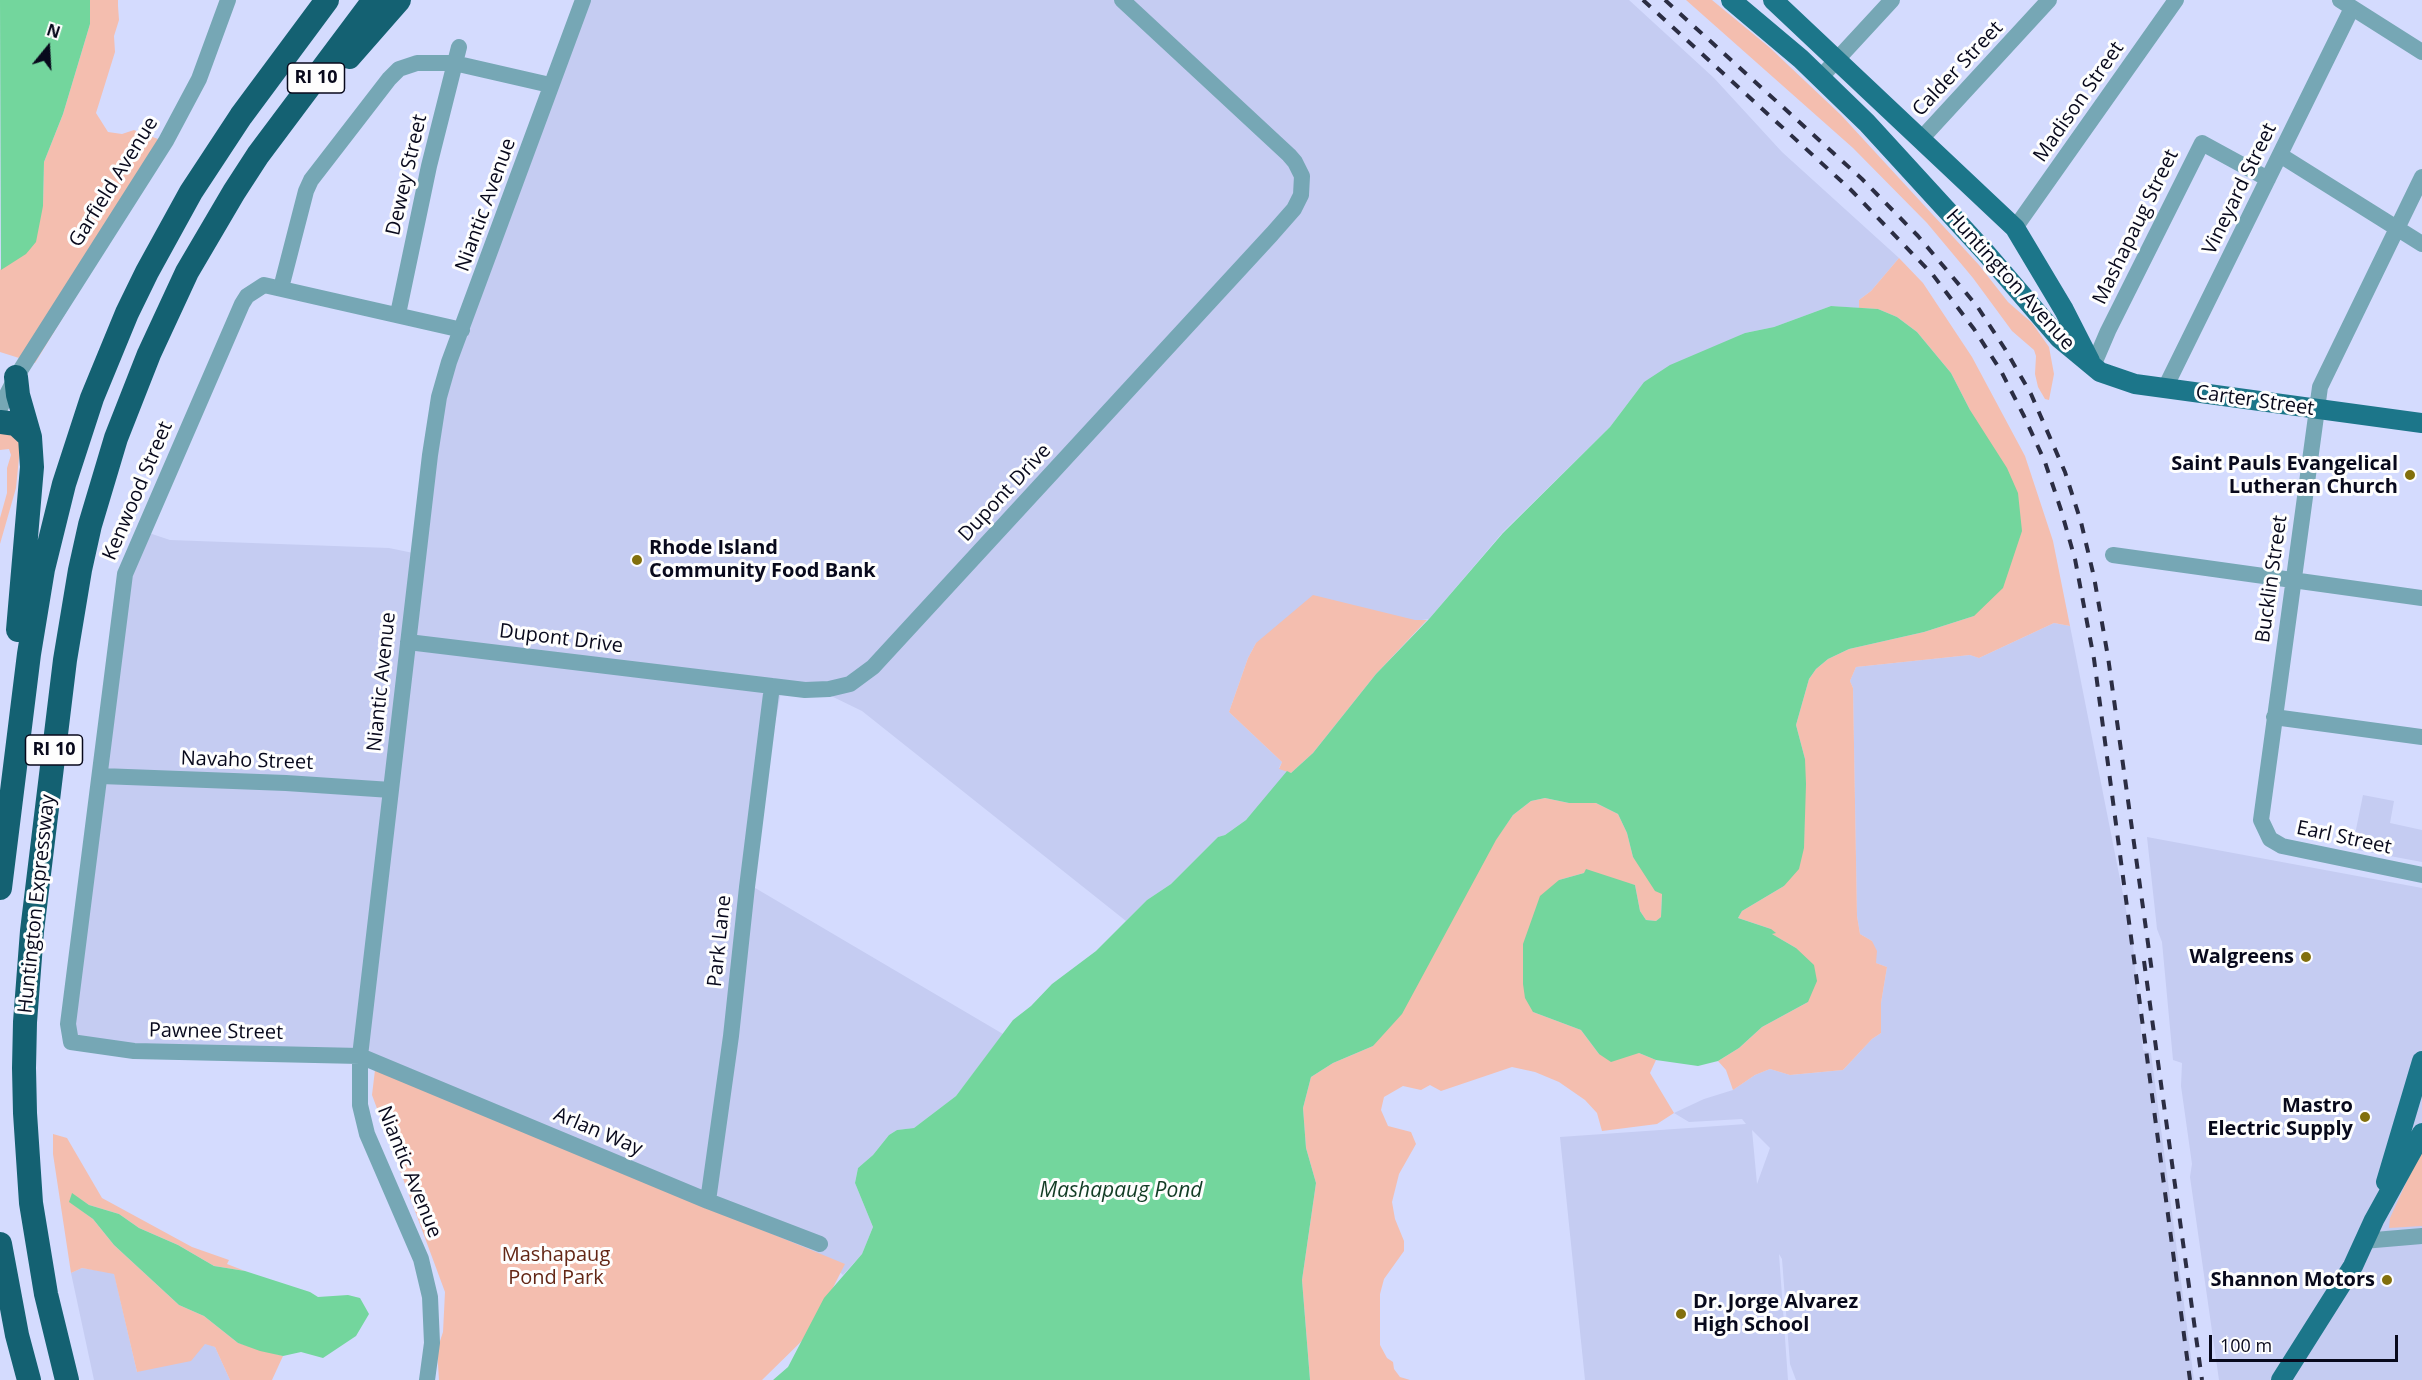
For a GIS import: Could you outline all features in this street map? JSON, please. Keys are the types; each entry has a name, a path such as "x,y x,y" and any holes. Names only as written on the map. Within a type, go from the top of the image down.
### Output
{"highway":[{"name":"Huntington Expressway","path":"0,888 29,654 43,569 74,451 109,355 147,272 191,192 241,116 327,0"},
{"name":"Huntington Expressway","path":"67,1380 46,1294 36,1238 27,1158 24,1068 30,954 71,615 88,536 102,482 136,385 187,272 258,155 374,0"},
{"path":"258,155 399,0"},
{"path":"8,384 18,395 30,437 31,479 12,698 9,811"},
{"path":"0,422 16,424 30,437"},
{"path":"0,1244 28,1380"}],"main road":[{"name":"Huntington Avenue","path":"1731,0 1820,78 1898,155 2059,338 2093,366"},
{"name":"Huntington Avenue","path":"1773,0 2015,228 2064,310 2093,366"},
{"name":"Carter Street","path":"2093,366 2122,381 2422,423"},
{"path":"2374,1220 2422,1061"},
{"path":"2281,1380 2352,1266 2374,1220 2422,1133"}],"street":[{"name":"Garfield Avenue","path":"0,408 8,384 166,141 199,79 228,0"},
{"name":"Niantic Avenue","path":"427,1380 432,1343 430,1297 421,1259 367,1134 360,1105 360,1056 430,455 439,398 550,85 583,0"},
{"name":"Dupont Drive","path":"408,642 805,690 829,689 850,684 873,667 1236,274 1299,202 1303,183 1295,162 1122,0"},
{"path":"1820,78 1892,0"},
{"name":"Calder Street","path":"1921,139 2049,0"},
{"name":"Madison Street","path":"2015,228 2176,0"},
{"path":"2346,4 2422,52"},
{"name":"Vineyard Street","path":"2165,388 2280,155 2346,4"},
{"path":"281,288 306,191 311,180 399,69 457,55 550,85"},
{"name":"Dewey Street","path":"398,314 429,166 457,55"},
{"name":"Mashapaug Street","path":"2093,366 2108,331 2202,143 2268,179"},
{"path":"2280,155 2422,244"},
{"name":"Bucklin Street","path":"2264,831 2261,813 2317,409 2324,374 2422,177"},
{"name":"Kenwood Street","path":"71,1042 68,1024 101,776 120,608 129,561 242,304 247,296 264,285 462,330"},
{"path":"2113,555 2422,598"},
{"name":"Park Lane","path":"708,1201 731,1038 748,876 772,686"},
{"path":"2274,717 2422,737"},
{"name":"Navaho Street","path":"101,776 286,783 391,790"},
{"name":"Earl Street","path":"2264,831 2275,843 2290,849 2422,875"},
{"name":"Pawnee Street","path":"71,1042 134,1051 360,1056"},
{"name":"Arlan Way","path":"360,1056 708,1201 820,1244"},
{"path":"2363,1241 2422,1236"}],"shaded area":[{"path":"584,0 1629,0 1714,78 1782,152 1899,258 1871,291 1859,300 1859,308 1831,306 1774,327 1745,333 1644,382 1610,427 1503,532 1429,619 1256,643 1248,658 1229,712 1282,762 1279,768 1287,771 1286,776 1246,820 1225,835 1218,837 1171,884 1147,900 1126,921 862,711 827,694 781,692 745,882 1003,1034 956,1096 914,1128 897,1130 889,1135 873,1155 858,1168 855,1183 873,1227 862,1254 843,1275 829,1262 364,1056 75,1043 70,1015 122,598 143,531 170,540 389,548 418,554 440,402"},
{"path":"2054,623 2070,626 2133,945 2143,1050 2151,1053 2194,1380 1796,1380 1790,1364 1782,1259 1779,1254 1788,1380 1585,1380 1560,1137 1746,1124 1742,1119 1689,1122 1674,1113 1704,1099 1733,1090 1755,1075 1770,1069 1790,1075 1843,1070 1872,1039 1881,1033 1881,1003 1887,967 1876,963 1872,941 1860,934 1857,916 1853,688 1850,681 1856,667 1970,655 1979,658","holes":["1752,1130 1770,1148 1757,1184"]},
{"path":"2363,795 2394,801 2390,823 2422,830 2422,862 2352,849"},
{"path":"2147,837 2422,888 2422,1380 2219,1380 2190,1177 2192,1164 2181,1086 2182,1063 2173,1060 2162,942 2157,929"},
{"path":"82,1268 114,1273 137,1372 205,1343 215,1347 230,1380 94,1380 71,1273"}],"green space":[{"path":"90,0 118,0 119,20 114,36 115,52 96,113 108,132 122,134 134,130 158,139 84,283 35,363 0,352 0,270 43,206 44,162 63,114 90,24"},
{"path":"1686,0 1712,0 1769,47 1841,115 1979,265 2008,302 2032,323 2049,347 2054,374 2049,400 2045,399 2038,387 2034,350 2012,331 1973,278 1927,223 1853,148"},
{"path":"1899,258 1923,283 1972,357 2025,456 2053,541 2070,626 2054,623 1979,658 1970,655 1856,667 1850,681 1853,688 1857,916 1860,934 1872,941 1877,951 1876,963 1887,967 1881,1003 1881,1033 1872,1039 1843,1070 1790,1075 1770,1069 1755,1075 1733,1090 1726,1070 1718,1061 1739,1048 1762,1027 1808,1002 1796,948 1770,933 1771,929 1738,918 1742,911 1784,886 1804,848 1805,759 1796,725 1809,679 1816,669 1828,659 1849,649 1924,632 1974,616 1970,410 1951,373 1917,332 1897,317 1878,309 1859,308 1859,300 1871,291"},
{"path":"0,416 22,427 16,488 0,544 0,518 7,493 7,468 11,455 9,449 0,450"},
{"path":"1313,595 1415,620 1427,620 1376,674 1313,753 1291,773 1279,769 1282,762 1229,712 1248,658 1256,643"},
{"path":"1545,798 1569,803 1596,803 1618,814 1627,833 1633,857 1662,893 1661,917 1656,921 1646,920 1640,911 1635,885 1584,873 1559,880 1533,1012 1581,1030 1599,1054 1639,1053 1656,1060 1650,1073 1674,1113 1657,1124 1602,1131 1597,1113 1585,1100 1559,1082 1535,1072 1512,1067 1441,1091 1430,1085 1421,1090 1403,1086 1384,1097 1381,1110 1388,1126 1411,1132 1416,1144 1399,1174 1392,1202 1395,1219 1404,1241 1404,1251 1384,1279 1380,1294 1380,1345 1387,1358 1393,1362 1394,1369 1400,1377 1410,1380 1310,1380 1302,1280 1316,1183 1306,1148 1303,1108 1311,1077 1333,1063 1373,1046 1496,839 1513,815 1531,801"},
{"name":"Mashapaug Pond Park","path":"375,1070 845,1264 810,1333 762,1380 439,1380 437,1350 443,1332 445,1292 372,1095"},
{"path":"53,1134 67,1138 102,1198 192,1247 229,1260 227,1264 245,1271 214,1266 178,1245 139,1228 119,1214 89,1205 72,1194 70,1202 93,1219 114,1245 179,1305 204,1316 238,1343 283,1356 272,1380 230,1380 215,1347 205,1344 191,1361 137,1372 114,1274 82,1268 71,1273 53,1154"},
{"path":"2422,1148 2422,1226 2389,1228 2390,1218"}],"water":[{"path":"0,0 90,0 90,24 63,114 44,162 43,206 36,242 26,254 1,270"},
{"name":"Mashapaug Pond","path":"1831,306 1878,309 1897,317 1917,332 1951,373 1970,410 2007,468 2018,493 2022,531 2003,588 1974,616 1924,632 1849,649 1828,659 1816,669 1809,679 1796,725 1805,759 1806,784 1804,848 1799,869 1784,886 1742,911 1738,918 1771,929 1776,933 1772,934 1796,948 1814,965 1817,981 1808,1002 1762,1027 1739,1048 1718,1061 1698,1066 1656,1060 1639,1053 1611,1062 1599,1054 1581,1030 1533,1012 1525,998 1523,944 1540,896 1559,880 1584,873 1586,869 1635,885 1640,911 1646,920 1656,921 1661,917 1662,894 1655,891 1633,857 1627,833 1618,814 1596,803 1569,803 1545,798 1531,801 1513,815 1496,840 1402,1014 1373,1046 1333,1063 1311,1077 1303,1108 1306,1148 1316,1183 1302,1280 1310,1380 773,1380 788,1367 824,1298 862,1254 873,1227 855,1183 858,1168 873,1155 889,1135 897,1130 914,1128 956,1096 1013,1020 1031,1006 1052,984 1096,951 1147,900 1171,884 1218,837 1225,835 1246,820 1287,771 1291,773 1313,753 1376,674 1429,619 1503,533 1610,427 1644,382 1670,365 1745,333 1774,327"},
{"path":"72,1193 89,1205 119,1214 139,1228 178,1245 214,1266 245,1271 310,1292 318,1297 348,1295 360,1298 369,1314 356,1336 323,1358 301,1352 283,1356 238,1343 204,1316 179,1305 114,1245 93,1219 69,1202"}],"railway":[{"path":"1643,0 1851,190 1933,275 1974,329 2001,371 2045,462 2075,559 2094,659 2190,1380"},
{"path":"1665,0 1862,179 1918,236 1977,306 2031,394 2065,472 2081,522 2094,577 2108,657 2152,972"},
{"path":"2144,961 2202,1380"}],"place":[{"name":"Saint Pauls Evangelical Lutheran Church","path":"2410,475"},
{"name":"Rhode Island Community Food Bank","path":"637,560"},
{"name":"Walgreens","path":"2306,957"},
{"name":"Mastro Electric Supply","path":"2365,1117"},
{"name":"Shannon Motors","path":"2387,1280"},
{"name":"Dr. Jorge Alvarez High School","path":"1681,1314"}]}
